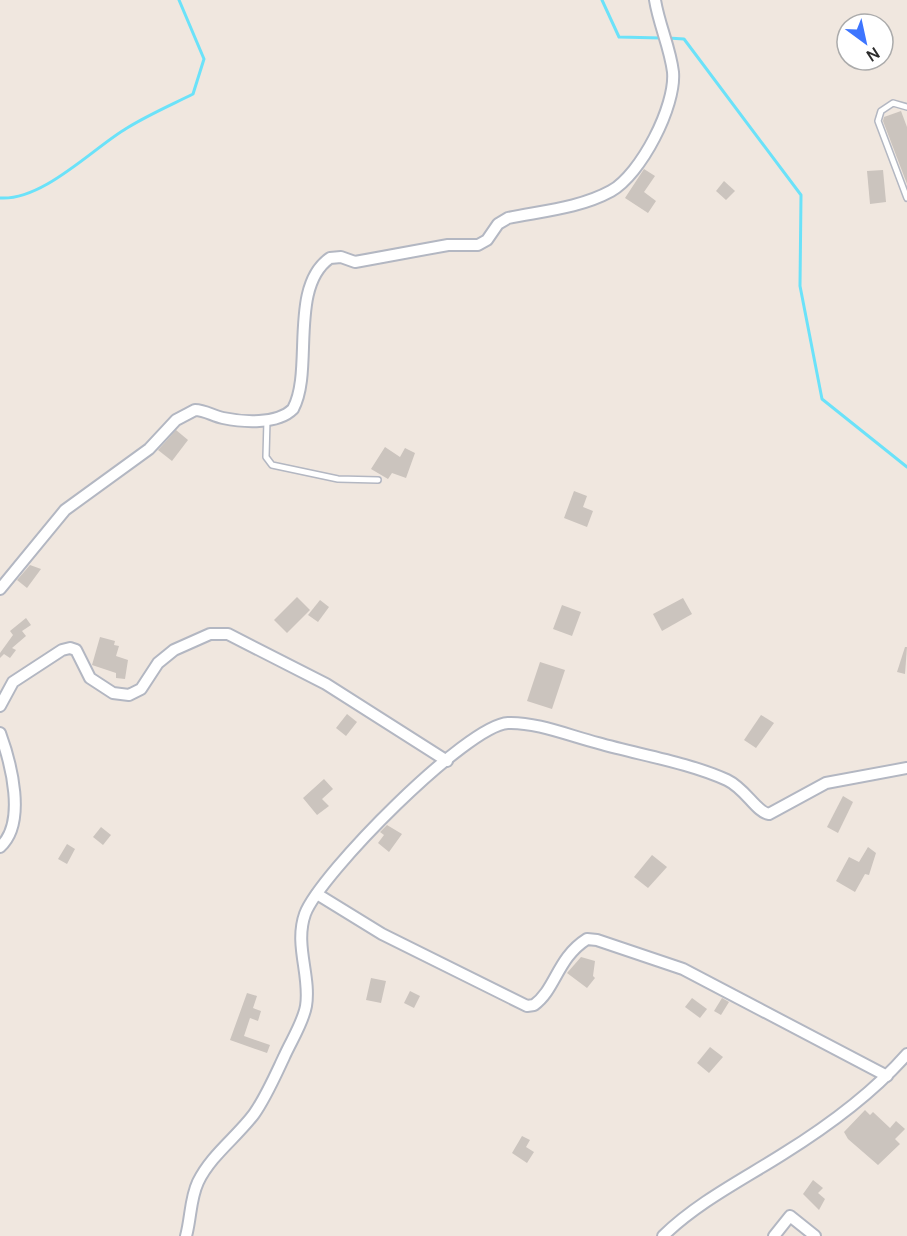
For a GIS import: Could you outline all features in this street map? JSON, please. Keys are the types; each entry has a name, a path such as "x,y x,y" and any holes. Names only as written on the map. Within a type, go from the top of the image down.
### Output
{"street":[{"path":"0,589 65,510 149,449 181,416 195,410 225,418 267,420 282,417 295,405 301,375 303,332 308,298 318,270 325,262 336,257 355,262 448,245 478,245 487,240 498,224 508,218 581,203 613,190 638,162 663,124 672,91 673,72 659,25 655,0"},
{"path":"0,706 13,682 62,650 70,648 76,650 86,674 113,693 129,695 141,689 158,663 174,650 210,634 222,633 241,639 326,684 447,761"},
{"path":"186,1236 192,1198 199,1180 217,1155 255,1113 303,1016 306,995 301,934 304,917 316,894 364,836 447,761 490,728 513,723 711,773 739,786 761,811 769,814 826,783 907,768"},
{"path":"0,733 9,762 15,810 12,831 0,847"},
{"path":"316,894 382,934 527,1006 534,1005 543,996 566,955 587,939 597,940 683,969 887,1076"},
{"path":"663,1236 711,1198 814,1133 887,1076 907,1054"},
{"path":"774,1236 790,1216 815,1236"}],"lane":[{"path":"907,107 893,103 881,111 878,121 907,198"},
{"path":"267,420 266,457 268,462 277,468 338,479 378,480"}],"building":[{"path":"901,111 907,127 907,184 883,121 884,117"},
{"path":"644,169 655,176 644,192 656,201 648,213 625,198"},
{"path":"883,170 886,202 870,204 867,171"},
{"path":"724,181 735,191 726,200 716,191"},
{"path":"176,430 188,440 172,461 158,450"},
{"path":"385,447 400,457 405,448 415,453 406,478 392,473 388,479 371,469"},
{"path":"574,491 587,496 583,507 593,511 587,527 564,518"},
{"path":"30,565 41,569 27,588 17,580"},
{"path":"297,597 310,610 287,633 274,620"},
{"path":"683,598 692,614 662,631 653,614"},
{"path":"320,600 329,607 318,622 308,615"},
{"path":"562,605 581,612 572,636 553,629"},
{"path":"26,618 31,625 22,631 26,636 12,648 16,650 10,658 4,654 0,658 0,653 13,635 10,631"},
{"path":"100,637 115,641 114,645 119,646 116,656 128,660 125,679 116,678 116,673 92,665"},
{"path":"905,647 907,647 905,674 897,672"},
{"path":"540,662 565,670 552,709 527,701"},
{"path":"347,714 357,722 346,736 336,728"},
{"path":"761,715 774,723 756,748 744,740"},
{"path":"324,779 333,789 322,799 329,806 317,815 303,798"},
{"path":"843,796 853,802 838,833 827,827"},
{"path":"387,825 402,834 389,852 378,843 384,835 380,832"},
{"path":"101,827 111,835 103,845 93,837"},
{"path":"67,844 75,849 67,864 58,859"},
{"path":"868,847 876,853 869,875 865,874 855,892 836,881 849,857 859,862"},
{"path":"652,855 667,867 648,888 634,877"},
{"path":"581,957 595,961 593,976 595,978 587,988 567,973"},
{"path":"371,978 386,981 381,1003 366,1000"},
{"path":"410,991 420,996 414,1008 404,1003"},
{"path":"247,993 257,996 253,1008 261,1011 258,1021 250,1018 244,1036 270,1045 267,1053 230,1040"},
{"path":"692,998 707,1009 700,1018 685,1007"},
{"path":"722,998 729,1002 721,1015 714,1011"},
{"path":"710,1047 723,1057 709,1073 697,1063"},
{"path":"865,1110 870,1115 873,1112 890,1128 896,1121 905,1129 895,1139 900,1144 878,1165 848,1139 844,1132"},
{"path":"522,1136 530,1140 526,1147 534,1152 527,1163 512,1153"},
{"path":"813,1180 823,1188 818,1193 825,1199 819,1210 803,1194"}],"waterway":[{"path":"0,198 16,197 50,182 127,128 193,94 204,59 179,0"},
{"path":"602,0 619,37 661,38"},
{"path":"668,38 684,39 801,195 800,286 822,399 907,467"}]}
